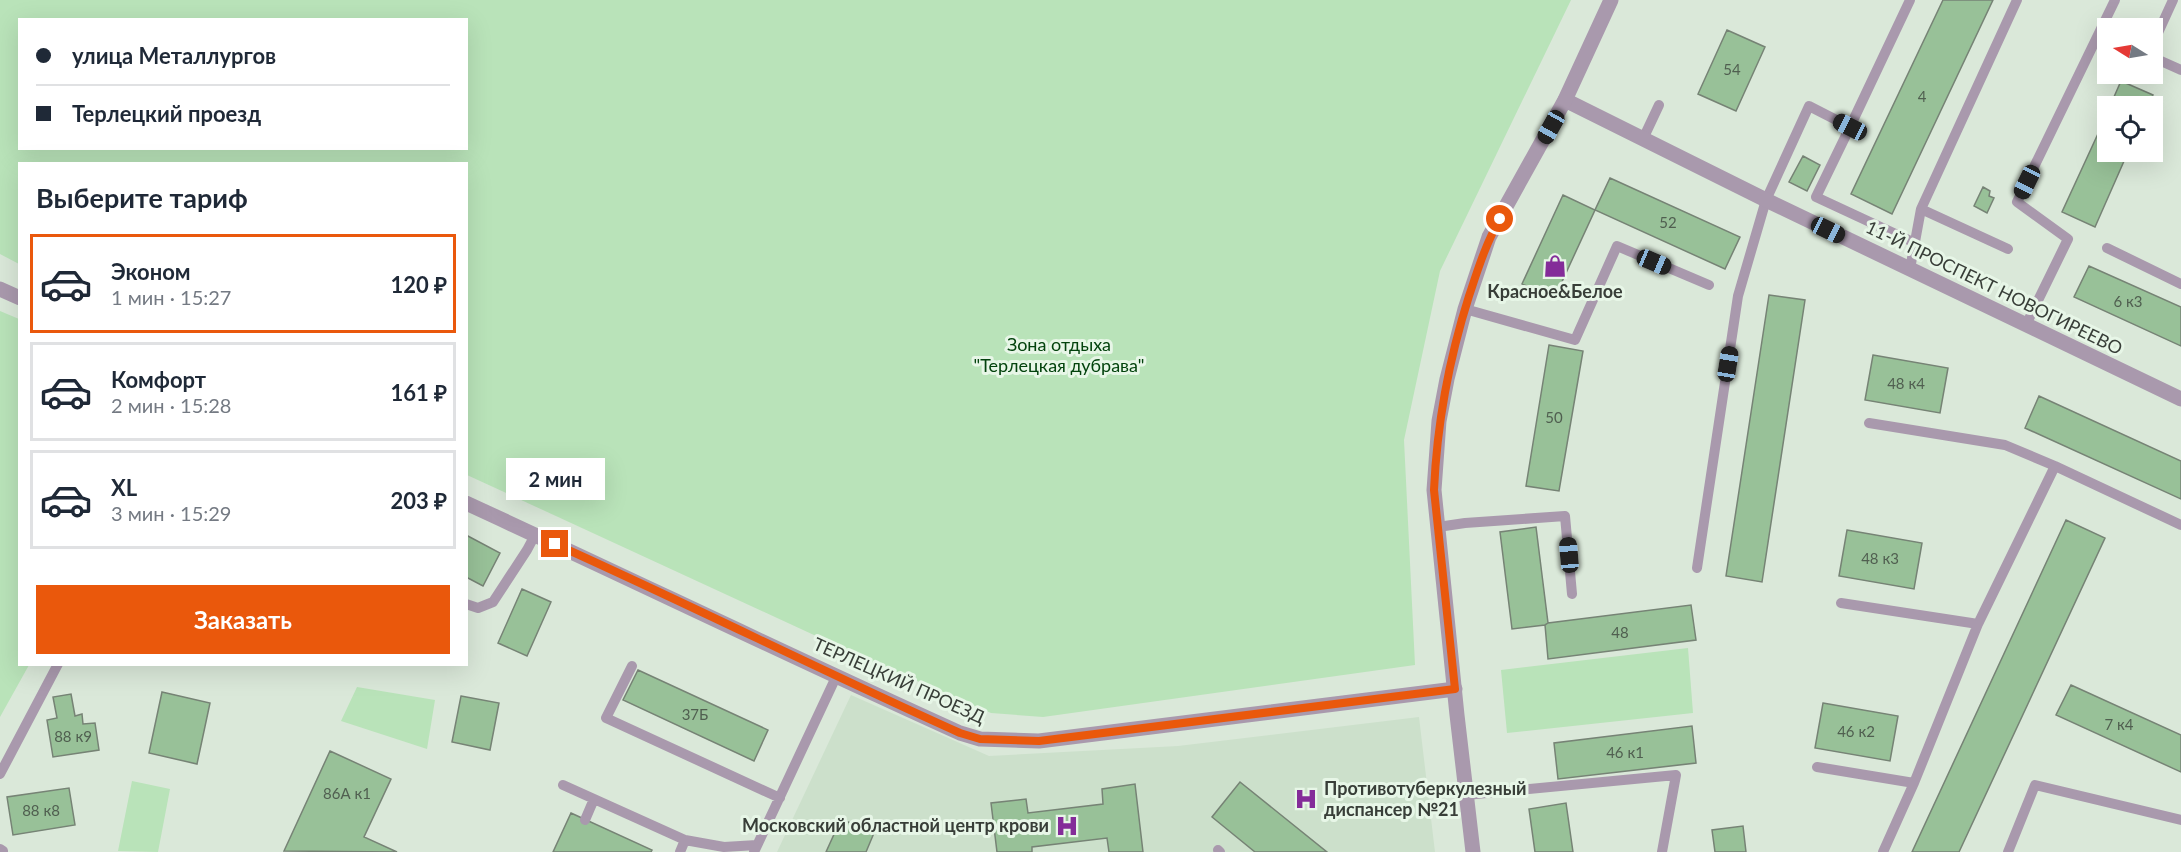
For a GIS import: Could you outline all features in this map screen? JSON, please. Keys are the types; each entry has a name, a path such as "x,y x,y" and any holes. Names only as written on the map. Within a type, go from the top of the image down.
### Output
{"street":[{"path":"1473,852 1434,490 1439,421 1465,309 1489,237 1565,100 1611,0"},
{"name":"11-Й ПРОСПЕКТ НОВОГИРЕЕВО","path":"1565,100 1766,200 2181,399"},
{"path":"0,289 18,297"},
{"name":"ТЕРЛЕЦКИЙ ПРОЕЗД","path":"468,504 837,677 960,733 980,739 1039,741 1455,689"}],"lane":[{"path":"1910,0 1816,197 1915,243"},
{"path":"1910,269 1922,209 2017,0"},
{"path":"2026,325 2068,239 2017,202 2115,0"},
{"path":"2163,22 2173,0"},
{"path":"2163,62 2181,70"},
{"path":"1643,139 1659,105"},
{"path":"1697,568 1738,296 1766,200 1809,106 1850,127"},
{"path":"1922,209 2008,249"},
{"path":"1465,309 1575,340 1617,246 1708,285"},
{"path":"2107,248 2181,284"},
{"path":"1869,423 2006,445 2181,525"},
{"path":"1883,852 1914,783 1978,624 2055,466"},
{"path":"1438,527 1465,522 1565,516 1572,594"},
{"path":"468,605 478,608 493,602 535,535"},
{"path":"1841,603 1978,624"},
{"path":"0,774 57,666"},
{"path":"632,666 606,718 780,798"},
{"path":"563,785 685,840 724,847 756,849 837,677"},
{"path":"1817,767 1914,783"},
{"path":"1466,795 1676,775 1662,852"},
{"path":"2008,852 2036,785 2181,820"},
{"path":"585,820 594,799"},
{"path":"680,852 685,840"}],"shaded area":[{"path":"851,695 989,756 1178,746 1419,717 1435,852 777,852"}],"green space":[{"name":"Зона отдыха \"Терлецкая дубрава\"","path":"0,0 1571,0 1440,271 1404,440 1415,665 1043,717 991,713 855,654 468,475 468,162 18,162 18,263 0,254"},
{"path":"0,311 18,319 18,666 28,666 0,717"},
{"path":"1688,648 1693,713 1507,733 1501,670"},
{"path":"357,687 435,700 427,749 341,721"},
{"path":"132,781 170,789 158,852 118,851"}],"building":[{"path":"1943,0 1993,0 1892,214 1851,194"},
{"path":"1727,30 1765,47 1736,111 1698,94"},
{"path":"2120,84 2128,84 2153,95 2153,96 2114,96"},
{"path":"2097,136 2097,162 2124,162 2095,227 2062,212"},
{"path":"1803,156 1820,165 1807,191 1789,182"},
{"path":"1610,178 1740,237 1725,269 1595,210"},
{"path":"1983,187 1990,191 1989,196 1994,198 1987,213 1974,206"},
{"path":"1563,195 1595,210 1554,299 1522,284"},
{"path":"2089,266 2181,307 2181,346 2074,297"},
{"path":"1769,295 1805,300 1762,582 1726,576"},
{"path":"1549,345 1583,351 1559,491 1526,486"},
{"path":"1873,355 1948,368 1940,413 1865,400"},
{"path":"2039,396 2181,461 2181,499 2025,428"},
{"path":"2066,520 2105,538 1959,852 1912,852"},
{"path":"1536,527 1548,623 1512,629 1500,532"},
{"path":"1847,530 1922,543 1914,589 1839,576"},
{"path":"468,536 500,553 483,586 468,578"},
{"path":"522,589 551,602 527,656 498,643"},
{"path":"1691,605 1696,640 1548,659 1545,625 1548,623"},
{"path":"638,670 768,730 754,761 623,700"},
{"path":"2071,685 2181,735 2181,772 2056,715"},
{"path":"162,692 210,703 197,764 149,753"},
{"path":"71,694 75,716 82,714 83,724 95,723 99,750 53,757 47,720 57,718 53,697"},
{"path":"461,696 499,703 490,750 452,742"},
{"path":"1823,703 1898,716 1890,761 1815,748"},
{"path":"1692,726 1696,763 1558,779 1554,743"},
{"path":"330,751 391,779 364,837 397,852 284,851"},
{"path":"1240,782 1327,852 1255,852 1212,817"},
{"name":"Московский областной центр крови","path":"1135,784 1143,852 1109,852 1107,838 1032,847 1032,852 997,852 991,803 1026,799 1028,813 1103,804 1102,789"},
{"path":"69,788 75,825 13,835 7,797"},
{"path":"1566,803 1573,852 1535,852 1529,809"},
{"path":"571,813 652,850 651,852 553,852"},
{"path":"841,819 874,833 866,852 826,852"},
{"path":"1743,826 1746,852 1715,852 1712,830"}],"place":[{"name":"Красное&Белое","path":"1555,266"},
{"name":"Противотуберкулезный диспансер №21","path":"1306,799"},
{"name":"Московский областной центр крови","path":"1067,826"}],"route":[{"path":"555,544 837,677 960,733 980,739 1039,741 1455,689 1434,490 1435,458 1447,379 1465,309 1489,237 1500,219"}]}
